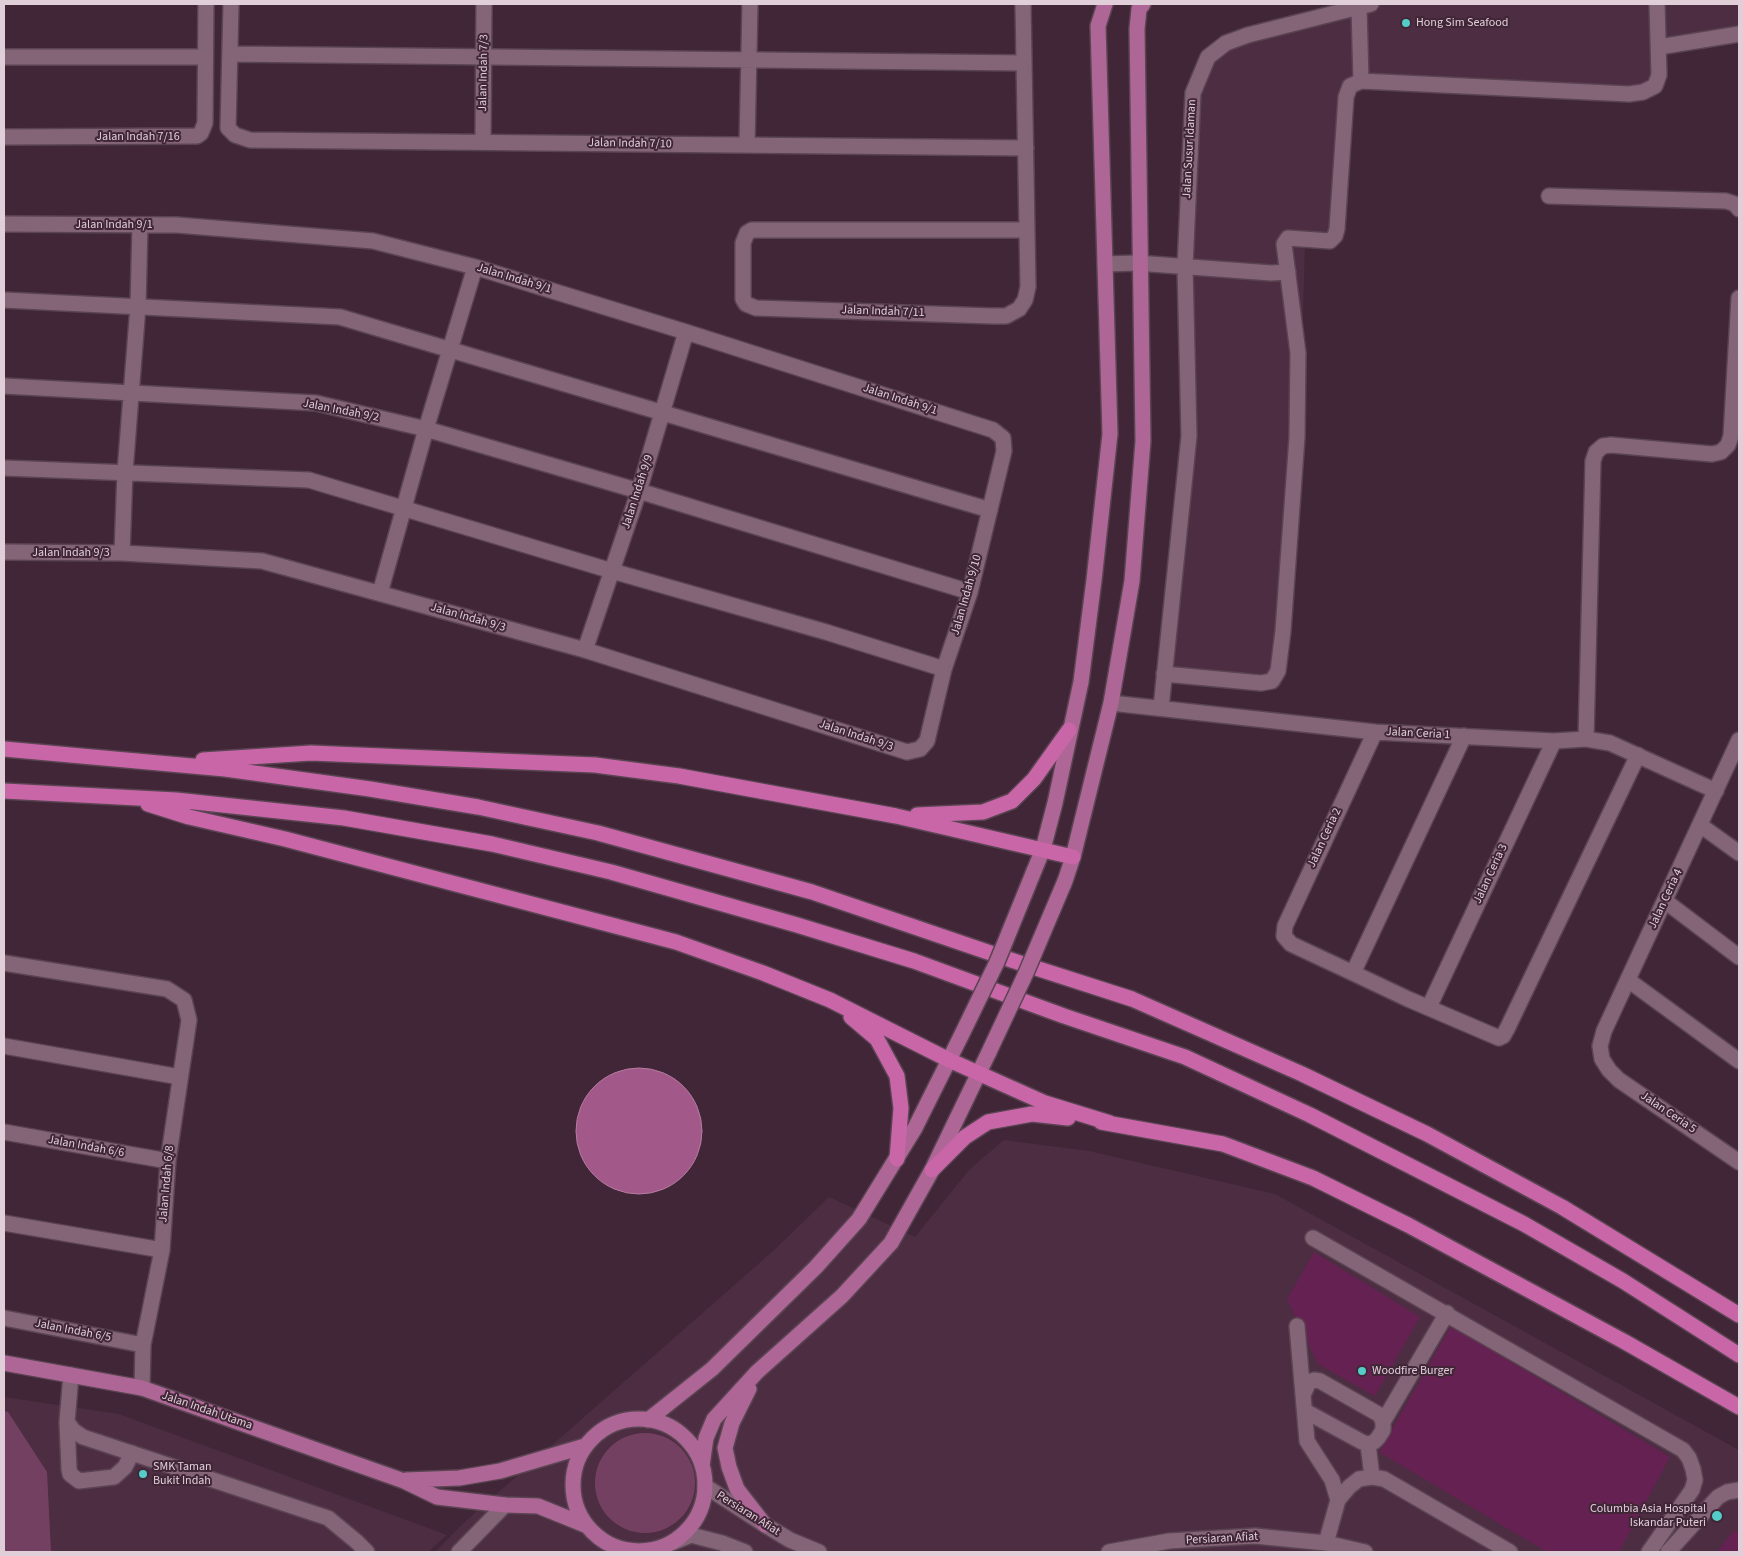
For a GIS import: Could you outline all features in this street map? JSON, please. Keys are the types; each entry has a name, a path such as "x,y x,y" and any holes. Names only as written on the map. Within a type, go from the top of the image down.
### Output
{"highway":[{"path":"896,816 983,812 1012,802 1034,779 1069,730"},
{"path":"4,748 225,769 370,789 478,807 598,833 812,892 1132,999 1302,1074 1427,1134 1562,1208 1739,1315"},
{"path":"164,763 311,753 595,764 679,776 896,816 1073,857"},
{"path":"4,791 176,800 344,818 492,844 611,872 797,925 914,961 1185,1058 1310,1115 1524,1224 1623,1281 1739,1355"},
{"path":"130,799 676,942 764,973 830,1000 949,1060 1045,1103 1110,1123"},
{"path":"830,1000 877,1039 897,1076 902,1108 897,1159"},
{"path":"932,1170 965,1137 988,1122 1032,1114 1110,1123 1223,1144 1313,1178 1408,1225 1625,1342 1739,1407"}],"main road":[{"path":"648,1420 712,1369 816,1267 859,1219 897,1159 961,1036 997,962 1043,849 1055,803 1082,673 1110,434 1098,26 1105,4"},
{"path":"702,1466 694,1449 682,1435 666,1425 648,1420 630,1420 613,1424 597,1433 585,1446 575,1465 572,1486 575,1506 585,1525 599,1538 616,1548 636,1552 656,1549 674,1542 690,1527 701,1508 705,1486 702,1466 706,1438 714,1419 757,1372 842,1296 891,1243 932,1170 989,1052 1026,973 1065,881 1073,857 1111,702 1132,581 1143,441 1137,29 1139,9 1142,4"},
{"name":"Jalan Indah Utama","path":"4,1363 142,1388 404,1480"},
{"path":"757,1372 732,1423 725,1448 737,1489 765,1525"},
{"path":"404,1480 459,1478 500,1471 585,1446"},
{"path":"404,1480 437,1497 505,1505 538,1506 585,1525"}],"street":[{"name":"Jalan Indah 7/16","path":"4,137 197,136 201,133 205,124 206,4"},
{"path":"232,4 230,54 1024,63"},
{"name":"Jalan Indah 7/3","path":"483,142 484,4"},
{"path":"747,145 750,4"},
{"path":"1023,4 1027,230"},
{"path":"1164,674 1262,683 1272,681 1278,670 1283,630 1297,437 1298,352 1284,244 1288,238 1330,241 1338,229 1346,97 1350,86 1361,81 1629,94 1643,92 1656,86 1659,75 1657,4"},
{"path":"1361,81 1365,5"},
{"name":"Jalan Susur Idaman","path":"1161,708 1189,436 1185,266 1193,93 1208,57 1226,43 1248,35 1365,5"},
{"path":"1658,47 1739,34"},
{"name":"Jalan Indah 7/10","path":"230,54 228,128 235,135 250,140 1026,148"},
{"path":"4,57 205,57"},
{"path":"1549,196 1726,201 1735,204 1739,209"},
{"name":"Jalan Indah 9/1","path":"4,224 177,225 373,241 475,268 686,332 993,430 1003,438"},
{"path":"122,553 125,472 138,306 140,225"},
{"name":"Jalan Indah 7/11","path":"752,230 1027,230 1028,286 1025,300 1019,309 1006,316 756,308 746,304 742,294 743,243 748,233 752,230"},
{"path":"1105,264 1140,263 1288,272"},
{"path":"380,593 426,429 475,268"},
{"path":"1586,739 1593,461 1596,452 1602,446 1611,445 1712,454 1721,452 1728,445 1731,436 1739,298"},
{"path":"4,300 340,317 990,510"},
{"name":"Jalan Indah 9/9","path":"585,650 639,491 686,332"},
{"name":"Jalan Indah 9/2","path":"4,386 316,403 426,429 639,491 970,592"},
{"name":"Jalan Indah 9/10","path":"920,749 927,741 944,669 970,592 1004,451 1003,438"},
{"path":"4,468 309,480 612,571 826,632 944,669"},
{"name":"Jalan Indah 9/3","path":"4,552 122,553 262,561 585,650 907,752 920,749"},
{"name":"Jalan Ceria 1","path":"1111,702 1375,732 1554,741 1586,739 1610,743 1716,791"},
{"name":"Jalan Ceria 2","path":"1353,973 1291,944 1284,936 1285,926 1375,732"},
{"path":"1464,736 1353,973 1499,1038 1503,1036 1638,755"},
{"name":"Jalan Ceria 4","path":"1602,1059 1600,1046 1604,1031 1739,740"},
{"name":"Jalan Ceria 3","path":"1429,1007 1554,741"},
{"path":"1700,825 1739,854"},
{"path":"1665,901 1739,957"},
{"name":"Jalan Indah 6/8","path":"4,963 167,990 184,1000 189,1020 168,1161 162,1250 143,1345 142,1388"},
{"path":"1628,980 1739,1061"},
{"path":"4,1046 180,1076"},
{"name":"Jalan Ceria 5","path":"1602,1059 1620,1080 1739,1160"},
{"name":"Jalan Indah 6/6","path":"4,1132 168,1161"},
{"path":"4,1223 162,1250"},
{"path":"1313,1238 1447,1313 1683,1450 1689,1458 1693,1469 1695,1480 1692,1490 1649,1552"},
{"path":"1383,1422 1447,1313"},
{"name":"Jalan Indah 6/5","path":"4,1318 143,1345"},
{"path":"1297,1326 1307,1441 1332,1480 1338,1500"},
{"path":"71,1375 67,1422 70,1474 79,1481 114,1477 125,1467 132,1453"},
{"path":"1303,1395 1309,1382 1314,1380 1320,1381 1380,1415 1383,1422 1383,1430 1374,1442 1368,1444 1304,1411"},
{"path":"67,1422 82,1437 328,1518 367,1552"},
{"path":"1368,1444 1372,1477"},
{"path":"1326,1543 1338,1500 1359,1479 1372,1477 1384,1479 1510,1552"},
{"name":"Persiaran Afiat","path":"705,1486 790,1540 819,1552"},
{"path":"1668,1552 1718,1498 1727,1492 1739,1490"},
{"path":"459,1552 505,1505"},
{"path":"674,1542 691,1535 722,1542 745,1552"},
{"name":"Persiaran Afiat","path":"1109,1552 1168,1542 1255,1536 1326,1543 1365,1552"}],"shaded area":[{"path":"1349,4 1739,4 1739,38 1667,51 1666,75 1655,97 1363,85 1355,89 1350,99 1340,237 1305,244 1302,352 1275,684 1158,678 1183,436 1178,258 1186,93 1202,54"},
{"path":"639,1068 663,1073 683,1087 697,1107 702,1131 697,1155 683,1175 663,1189 639,1194 615,1189 595,1175 581,1155 576,1131 581,1107 595,1087 615,1073"},
{"path":"1004,1140 1089,1151 1275,1194 1739,1450 1739,1552 435,1552 468,1519 773,1251 829,1197 915,1237 970,1169"},
{"name":"SMK Taman Bukit Indah","path":"4,1397 119,1414 447,1535 428,1552 4,1552"},
{"path":"4,1411 8,1412 47,1472 51,1552 4,1552"},
{"path":"645,1433 655,1434 673,1441 687,1455 694,1473 694,1493 687,1511 673,1525 655,1532 645,1533 635,1532 617,1525 603,1511 596,1493 595,1483 596,1473 603,1455 617,1441 635,1434"}],"building":[{"path":"1314,1252 1420,1317 1375,1396 1318,1364 1287,1299"},
{"path":"1451,1326 1670,1457 1619,1552 1547,1552 1379,1452"},
{"path":"1734,1530 1739,1533 1739,1552 1717,1552"}],"place":[{"name":"Hong Sim Seafood","path":"1406,23"},
{"name":"Woodfire Burger","path":"1362,1371"},
{"name":"SMK Taman Bukit Indah","path":"143,1474"},
{"name":"Columbia Asia Hospital Iskandar Puteri","path":"1717,1516"}]}
